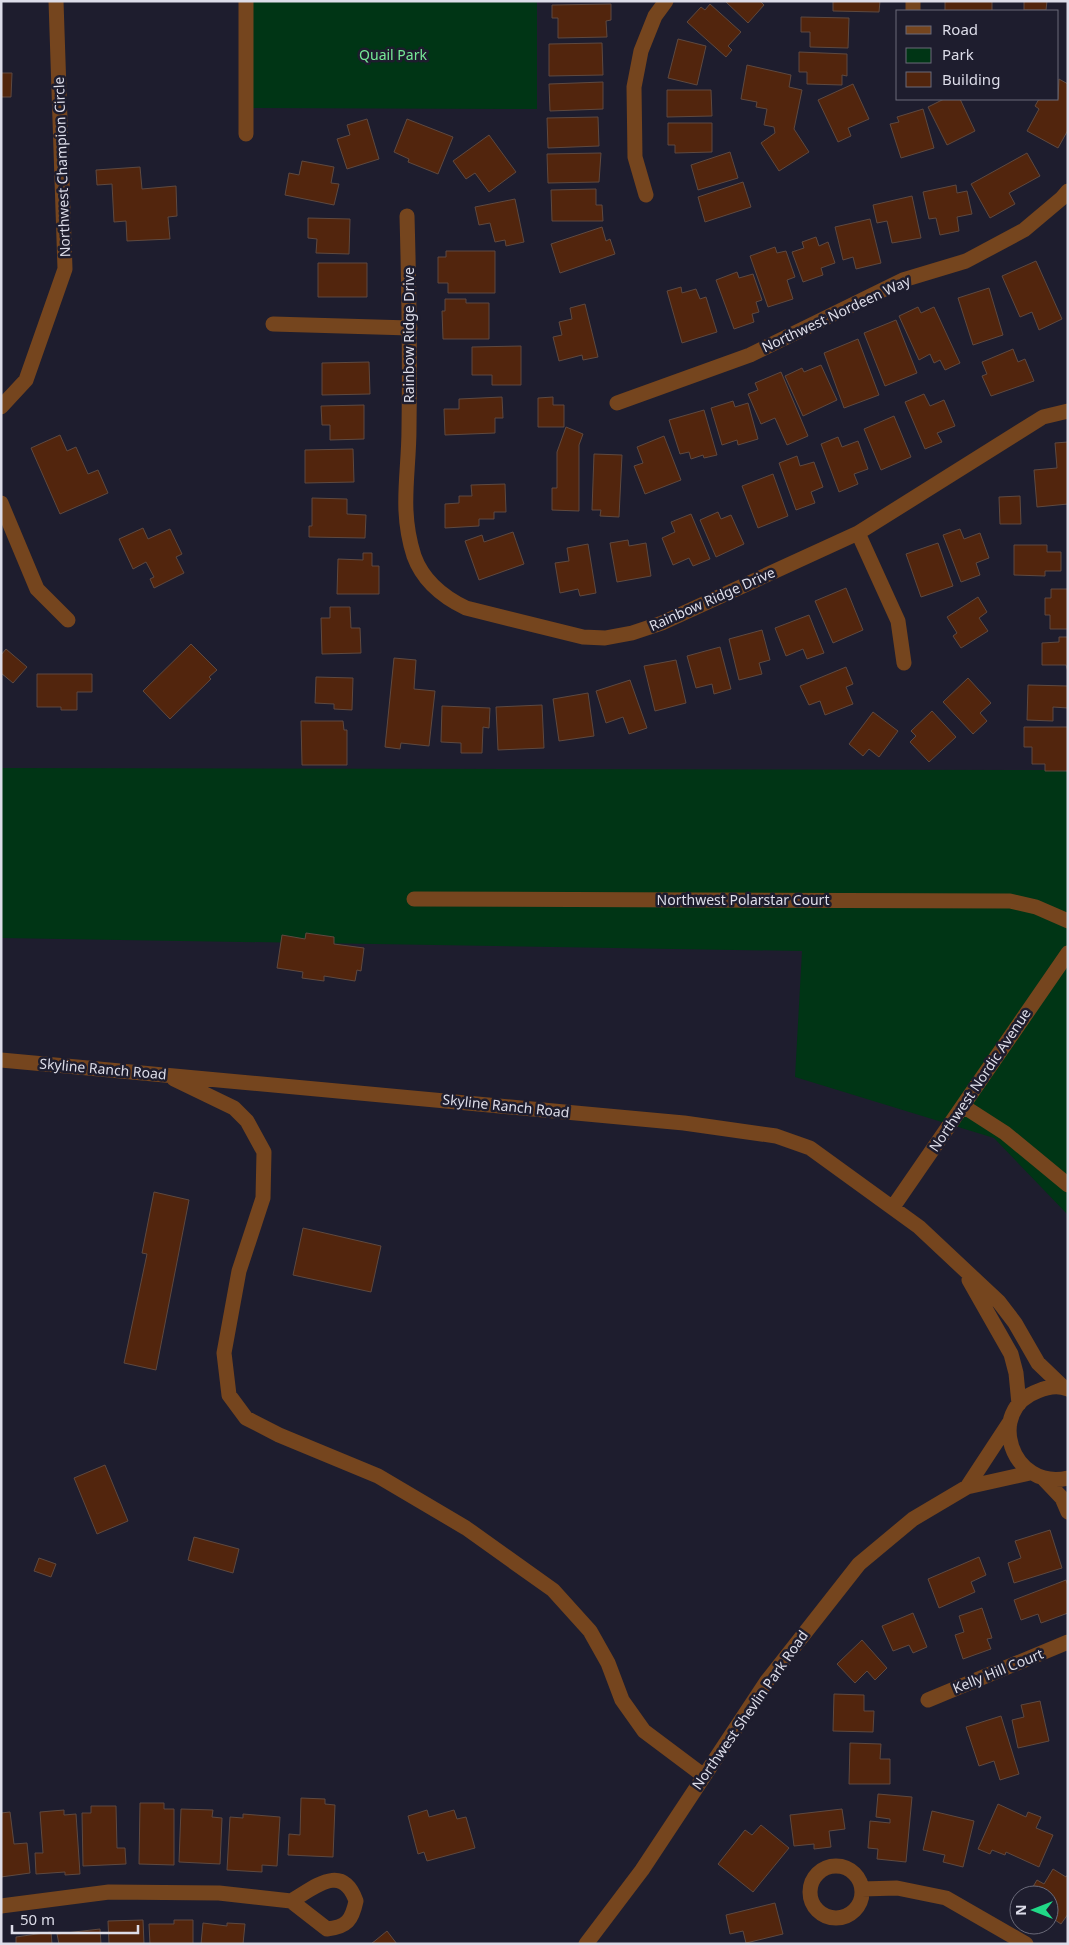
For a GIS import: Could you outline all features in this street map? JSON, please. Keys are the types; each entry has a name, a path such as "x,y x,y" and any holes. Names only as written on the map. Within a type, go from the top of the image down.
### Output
{"street":[{"name":"Northwest Champion Circle","path":"1,407 26,380 65,269 56,1"},
{"path":"246,1 246,134"},
{"path":"646,195 636,157 634,87 640,51 655,16 666,1"},
{"name":"Northwest Nordeen Way","path":"618,402 750,355 903,280 966,261 1024,230 1068,191"},
{"name":"Rainbow Ridge Drive","path":"407,216 410,328 409,444 404,486 406,526 415,558 430,584 448,599 466,608 583,637 605,638 632,633 662,623 858,534 1043,417 1068,411"},
{"path":"273,324 410,328"},
{"path":"1,504 37,589 68,620"},
{"path":"858,534 898,621 904,663"},
{"name":"Northwest Polarstar Court","path":"414,900 1010,901 1036,907 1068,921"},
{"name":"Northwest Nordic Avenue","path":"893,1207 1068,953"},
{"name":"Skyline Ranch Road","path":"1,1060 674,1122 776,1136 810,1148 919,1227 999,1302 1015,1323 1038,1363 1065,1388"},
{"path":"164,1075 234,1108 248,1121 264,1152 263,1198 239,1271 224,1353 229,1395 246,1418 279,1435 378,1476 466,1528 553,1590 590,1631 608,1663 622,1700 644,1732 704,1776"},
{"path":"963,1106 1005,1133 1068,1185"},
{"name":"Skyline Ranch Road","path":"965,1272 1011,1354 1016,1373 1020,1404"},
{"path":"1020,1404 1032,1393 1039,1390 1065,1388"},
{"name":"Northwest Shevlin Park Road","path":"968,1487 1020,1404"},
{"path":"1011,1418 1009,1434 1012,1450 1019,1463 1062,1498 1068,1512"},
{"name":"Northwest Shevlin Park Road","path":"586,1944 642,1870 767,1681 859,1564 914,1519 968,1487 1037,1476 1058,1480 1068,1478"},
{"name":"Kelly Hill Court","path":"928,1700 1068,1642"},
{"path":"862,1889 897,1888 946,1898 1026,1944"},
{"path":"1,1906 110,1892 219,1893 291,1902"}],"green space":[{"name":"Quail Park","path":"249,1 537,1 537,109 249,108"},
{"path":"1,768 1068,770 1068,1215 994,1138 795,1077 802,951 1,938"}],"building":[{"path":"725,1 760,1 764,5 748,23"},
{"path":"833,1 880,1 879,12 833,11"},
{"path":"945,1 992,1 992,10 945,10"},
{"path":"1024,1 1047,1 1046,10 1024,10"},
{"path":"611,4 611,20 606,21 607,37 558,38 558,18 552,18 552,5"},
{"path":"710,4 741,32 728,46 732,50 726,57 687,22 701,7 705,10"},
{"path":"801,17 849,18 848,48 810,47 810,32 801,32"},
{"path":"678,39 706,46 697,85 668,78"},
{"path":"602,43 603,75 549,76 549,44"},
{"path":"799,52 847,54 847,76 842,75 842,85 807,84 807,72 799,72"},
{"path":"747,65 791,75 789,87 802,90 794,129 809,152 779,171 761,143 775,133 774,127 764,125 767,109 756,107 757,102 741,99"},
{"path":"1,73 12,73 11,97 1,97"},
{"path":"1059,79 1068,84 1068,130 1058,148 1027,131 1039,109 1035,106 1038,100 1059,100"},
{"path":"603,82 603,109 550,111 549,84"},
{"path":"853,84 869,119 848,128 851,136 838,142 818,100"},
{"path":"667,90 711,90 712,116 667,117"},
{"path":"942,100 960,100 975,131 947,145 928,107"},
{"path":"923,109 934,148 901,158 890,124 899,122 897,117"},
{"path":"598,117 599,146 548,148 547,118"},
{"path":"367,119 379,159 347,169 337,139 350,135 347,125"},
{"path":"407,119 453,137 438,174 408,162 409,159 394,152"},
{"path":"668,123 712,123 712,152 675,153 675,145 668,145"},
{"path":"489,135 516,172 489,192 475,173 466,179 453,161"},
{"path":"730,152 738,178 698,190 691,165"},
{"path":"601,153 599,182 548,183 547,154"},
{"path":"1027,153 1040,176 1009,193 1015,204 990,218 971,184"},
{"path":"302,161 334,167 331,183 339,184 334,205 285,195 289,173 299,175"},
{"path":"140,167 142,189 176,186 177,216 168,217 170,239 127,241 126,221 114,222 112,184 97,185 96,170"},
{"path":"743,182 751,207 705,222 698,197"},
{"path":"956,185 957,193 967,191 972,214 957,217 959,231 940,235 936,218 929,219 923,192"},
{"path":"596,189 596,205 602,205 603,221 552,221 551,190"},
{"path":"912,196 921,238 892,243 887,221 877,223 873,205"},
{"path":"515,199 524,242 506,246 505,240 495,242 490,223 479,225 475,207"},
{"path":"308,218 350,219 349,254 316,253 317,239 308,238"},
{"path":"870,219 881,263 856,269 853,257 843,260 835,227"},
{"path":"602,227 606,241 610,239 615,254 560,273 551,244"},
{"path":"816,237 819,246 828,242 835,263 821,268 823,275 803,282 792,252 804,248 802,242"},
{"path":"775,247 777,253 786,251 795,277 787,280 793,299 768,307 750,256"},
{"path":"446,251 495,251 495,293 448,293 448,283 438,283 438,257 446,257"},
{"path":"1036,261 1062,319 1039,330 1032,312 1020,317 1002,276"},
{"path":"318,263 367,263 367,297 318,297"},
{"path":"737,272 739,278 753,274 762,300 756,302 759,312 752,314 754,322 734,329 716,280"},
{"path":"681,287 682,293 696,289 700,299 706,297 717,332 682,343 667,291"},
{"path":"989,288 1003,335 973,345 958,298"},
{"path":"445,299 466,299 466,303 489,303 489,339 443,339 442,311 445,311"},
{"path":"585,304 598,357 583,360 582,355 559,361 553,337 562,335 559,322 572,319 570,308"},
{"path":"918,307 921,313 934,307 960,363 945,370 940,360 934,363 930,354 919,360 899,316"},
{"path":"896,320 917,373 885,386 864,333"},
{"path":"858,339 879,395 844,408 824,353"},
{"path":"521,346 521,385 492,385 492,375 472,375 472,347"},
{"path":"1013,349 1018,362 1025,359 1034,381 991,396 982,376 987,374 982,362"},
{"path":"369,362 370,394 322,395 322,363"},
{"path":"821,365 837,400 803,416 785,376 802,368 804,372"},
{"path":"781,372 808,436 787,445 775,418 761,424 748,394 758,390 755,383"},
{"path":"924,394 930,406 944,400 955,426 937,433 942,442 925,449 905,402"},
{"path":"502,397 503,418 495,418 495,433 445,435 444,409 459,409 459,399"},
{"path":"553,397 553,405 564,405 564,427 538,427 538,398"},
{"path":"733,401 735,407 748,403 758,439 738,445 737,440 722,445 711,408"},
{"path":"364,405 364,439 330,440 330,425 322,425 321,406"},
{"path":"704,410 717,455 704,458 703,455 691,459 689,452 680,454 669,420"},
{"path":"894,416 911,457 881,470 864,429"},
{"path":"566,427 583,434 579,445 579,511 552,510 552,488 557,488 557,452"},
{"path":"60,435 67,451 76,447 88,474 98,470 108,493 60,514 31,448"},
{"path":"664,436 681,480 645,494 634,466 643,463 637,447"},
{"path":"838,437 842,447 858,441 868,469 854,474 858,484 839,492 821,444"},
{"path":"1068,442 1068,504 1037,507 1034,470 1057,468 1055,443"},
{"path":"353,449 354,482 305,483 305,450"},
{"path":"594,454 622,455 619,517 600,516 601,510 592,510"},
{"path":"797,456 800,466 814,462 823,487 811,492 815,503 796,510 779,463"},
{"path":"773,474 788,516 758,528 742,486"},
{"path":"505,484 506,512 494,512 494,519 479,519 479,526 445,528 445,504 459,503 459,496 472,496 471,485"},
{"path":"1020,496 1021,524 1000,524 999,497"},
{"path":"312,498 347,499 347,514 366,515 365,538 309,537 309,526 312,526"},
{"path":"718,512 721,519 731,515 744,544 716,557 700,520"},
{"path":"691,514 710,559 693,566 689,558 673,565 662,538 675,532 671,522"},
{"path":"143,528 148,539 170,529 182,554 176,557 184,573 154,588 150,579 154,577 146,562 133,569 119,539"},
{"path":"960,529 964,539 980,533 989,558 976,563 980,575 961,582 943,535"},
{"path":"513,532 524,564 479,580 465,541 482,535 484,542"},
{"path":"628,540 629,546 646,543 651,576 617,582 610,543"},
{"path":"938,543 953,586 921,597 906,554"},
{"path":"588,544 596,593 580,596 578,589 560,593 555,563 569,561 567,548"},
{"path":"1014,545 1047,545 1047,552 1061,552 1061,571 1045,571 1045,576 1014,575"},
{"path":"363,553 372,553 372,566 379,566 379,594 337,594 338,559 363,560"},
{"path":"846,588 863,630 833,643 815,601"},
{"path":"1051,589 1068,589 1068,629 1050,629 1050,615 1045,615 1045,598 1051,598"},
{"path":"978,597 987,612 979,618 988,631 961,648 953,636 957,633 947,617"},
{"path":"330,607 350,607 351,628 360,628 361,653 322,654 321,618 330,618"},
{"path":"809,615 824,653 807,659 803,649 786,656 775,628"},
{"path":"762,630 770,660 759,663 762,674 739,680 729,639"},
{"path":"1059,637 1068,637 1068,672 1066,665 1042,665 1042,643 1059,642"},
{"path":"191,644 217,670 209,677 211,679 170,719 143,691"},
{"path":"720,647 731,689 714,694 712,684 696,688 687,656"},
{"path":"6,649 27,667 13,683 1,673 1,655"},
{"path":"394,658 416,660 414,689 435,691 429,746 401,743 400,749 385,747"},
{"path":"676,660 686,703 655,711 644,666"},
{"path":"846,667 853,684 846,687 853,704 825,715 820,701 809,705 800,686"},
{"path":"37,674 92,674 92,692 77,692 77,710 61,710 61,707 37,707"},
{"path":"316,677 353,678 352,710 334,709 334,704 315,703"},
{"path":"968,678 991,703 980,713 987,721 973,734 943,702"},
{"path":"630,680 647,728 629,734 623,717 606,723 596,691"},
{"path":"1028,685 1068,686 1068,708 1053,707 1053,721 1027,720"},
{"path":"588,693 594,736 559,741 553,699"},
{"path":"542,705 544,748 498,750 496,707"},
{"path":"442,706 490,708 489,728 483,727 482,753 461,753 461,743 441,742"},
{"path":"932,711 956,737 929,762 910,742 916,736 911,731"},
{"path":"873,712 898,731 879,757 869,749 863,756 849,744"},
{"path":"301,721 343,721 344,730 347,730 347,765 302,765"},
{"path":"1024,727 1068,727 1068,771 1045,771 1045,764 1032,764 1032,747 1024,747"},
{"path":"306,933 334,937 334,944 364,948 361,971 357,970 355,981 324,976 324,981 302,978 303,972 277,968 282,935 305,939"},
{"path":"154,1192 189,1200 156,1370 124,1363 147,1254 142,1253"},
{"path":"303,1228 381,1246 371,1292 293,1275"},
{"path":"105,1465 128,1521 97,1534 74,1478"},
{"path":"1050,1530 1062,1568 1014,1583 1008,1563 1021,1558 1015,1541"},
{"path":"194,1537 239,1549 233,1573 188,1560"},
{"path":"979,1557 986,1575 971,1582 975,1592 939,1608 928,1579"},
{"path":"39,1558 56,1564 51,1577 34,1571"},
{"path":"1066,1580 1068,1586 1068,1613 1041,1623 1038,1614 1021,1620 1014,1600"},
{"path":"982,1608 992,1638 987,1639 991,1649 963,1659 955,1635 964,1632 959,1616"},
{"path":"913,1613 927,1647 913,1653 909,1645 893,1651 882,1626"},
{"path":"862,1640 887,1668 875,1680 867,1671 855,1683 837,1664"},
{"path":"834,1694 864,1695 864,1711 874,1711 873,1732 833,1731"},
{"path":"1040,1701 1049,1741 1018,1748 1012,1720 1024,1717 1021,1705"},
{"path":"1001,1716 1019,1774 1000,1780 994,1761 979,1766 966,1727"},
{"path":"850,1743 881,1744 880,1759 890,1759 890,1784 849,1784"},
{"path":"878,1794 912,1797 906,1862 877,1859 878,1849 868,1848 870,1821 890,1823 890,1819 876,1817"},
{"path":"301,1798 325,1799 325,1804 335,1805 333,1857 288,1855 289,1834 300,1835"},
{"path":"140,1803 164,1803 164,1809 174,1809 174,1865 139,1864"},
{"path":"998,1804 1026,1817 1028,1812 1041,1817 1036,1828 1053,1835 1039,1867 1006,1852 1005,1855 992,1850 990,1854 978,1849"},
{"path":"91,1806 116,1806 117,1848 125,1848 126,1864 83,1866 82,1813 91,1813"},
{"path":"181,1809 213,1810 212,1817 222,1818 220,1864 179,1862"},
{"path":"842,1809 845,1829 829,1831 831,1847 814,1849 814,1844 794,1846 790,1815"},
{"path":"64,1810 64,1815 76,1814 80,1874 65,1875 65,1872 36,1874 35,1853 43,1853 40,1812"},
{"path":"427,1810 429,1817 454,1810 457,1819 466,1817 475,1848 427,1861 424,1852 418,1854 408,1816"},
{"path":"932,1811 974,1821 963,1867 943,1862 945,1855 923,1850"},
{"path":"10,1812 14,1844 27,1843 30,1873 1,1877 1,1813"},
{"path":"243,1814 280,1817 277,1866 262,1865 262,1872 227,1870 230,1817 243,1818"},
{"path":"761,1825 789,1848 753,1892 718,1864 745,1830 752,1835"},
{"path":"1053,1869 1066,1877 1068,1874 1068,1914 1061,1924 1059,1923 1059,1885 1034,1885 1037,1880 1044,1884"},
{"path":"775,1903 783,1934 746,1943 743,1931 730,1934 726,1915"},
{"path":"143,1920 144,1944 109,1944 108,1921"},
{"path":"174,1920 193,1920 193,1944 150,1944 149,1924 174,1924"},
{"path":"203,1923 227,1926 227,1923 245,1924 243,1944 201,1944"},
{"path":"100,1929 101,1944 59,1944 57,1934"},
{"path":"387,1931 397,1944 371,1944"},
{"path":"51,1932 52,1944 16,1944 16,1937"}]}
